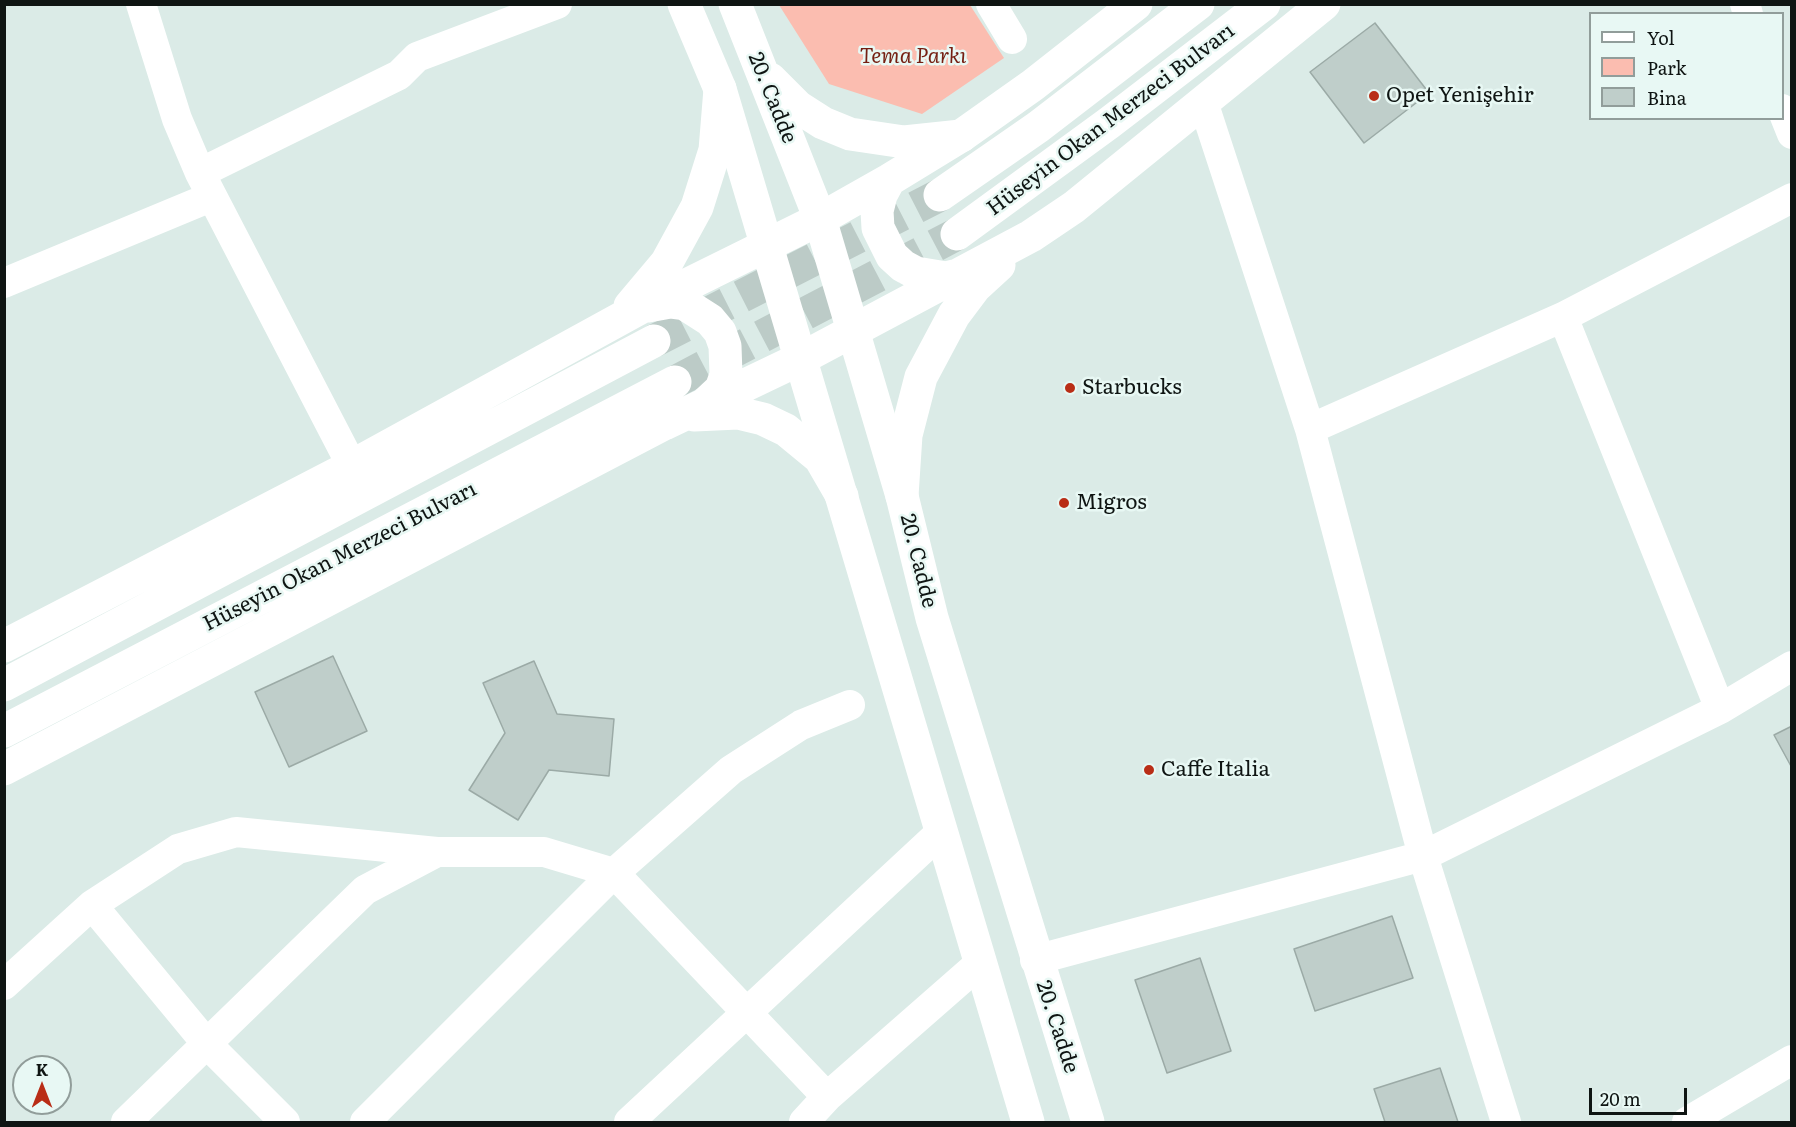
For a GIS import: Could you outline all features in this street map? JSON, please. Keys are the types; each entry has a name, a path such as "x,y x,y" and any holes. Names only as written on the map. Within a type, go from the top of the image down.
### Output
{"main road":[{"path":"684,4 720,89 1028,1122"},
{"name":"20. Cadde","path":"735,4 820,219 855,330 902,496 932,618 1035,960 1088,1122"},
{"path":"4,646 352,466 640,308 820,219 889,180 961,136 1033,85 1136,4"},
{"name":"Hüseyin Okan Merzeci Bulvarı","path":"940,195 1038,127 1198,4"},
{"name":"Hüseyin Okan Merzeci Bulvarı","path":"957,234 1109,123 1264,4"},
{"path":"4,769 664,424 802,358 1031,236 1074,207 1324,4"},
{"path":"758,64 776,87 798,107 823,123 850,134 904,142 961,136"},
{"path":"603,329 648,286 684,235 698,207 715,150 720,89"},
{"path":"889,180 881,195 878,228 892,256 903,266 916,273 946,278 961,274"},
{"path":"902,496 902,465 912,405 936,345 954,315 975,287 1031,236"},
{"path":"640,308 655,303 685,304 711,320 720,332 728,360 726,375 721,389 706,403"},
{"name":"Hüseyin Okan Merzeci Bulvarı","path":"4,685 654,341"},
{"name":"Hüseyin Okan Merzeci Bulvarı","path":"4,731 675,382"},
{"path":"664,424 688,416 713,412 738,413 763,419 786,430 804,443 826,467 842,496"}],"street":[{"path":"141,4 177,119 205,185 229,226 352,466"},
{"path":"4,283 205,185 399,75 417,57 557,4"},
{"path":"991,4 1012,39"},
{"path":"1203,102 1310,429 1423,856 1506,1122"},
{"path":"1784,115 1791,134"},
{"path":"1310,429 1563,317 1791,198"},
{"path":"1563,317 1720,709"},
{"path":"1035,960 1423,856 1720,709 1791,666"},
{"path":"364,1122 614,873 731,770 801,725 850,705"},
{"path":"4,985 92,905 178,849 236,832 437,852 544,852 614,873 827,1097"},
{"path":"629,1122 941,832"},
{"path":"126,1122 365,890 437,852"},
{"path":"92,905 207,1044 285,1122"},
{"path":"804,1122 827,1097 980,963"},
{"path":"1687,1122 1791,1060"}],"green space":[{"name":"Tema Parkı","path":"779,5 970,5 1004,58 922,114 829,84"}],"building":[{"path":"1375,23 1429,93 1364,143 1310,72"},
{"path":"333,656 367,731 289,767 255,692"},
{"path":"534,661 557,714 614,719 609,776 549,770 518,820 469,790 505,733 483,683"},
{"path":"1792,726 1792,768 1774,735"},
{"path":"1392,916 1413,978 1315,1011 1294,949"},
{"path":"1200,958 1231,1051 1167,1073 1135,980"},
{"path":"1440,1068 1458,1122 1385,1122 1374,1089"}],"tunnel":[{"path":"654,341 940,195"},
{"path":"675,382 957,234"}],"place":[{"name":"Opet Yenişehir","path":"1374,96"},
{"name":"Starbucks","path":"1070,388"},
{"name":"Migros","path":"1064,503"},
{"name":"Caffe Italia","path":"1149,770"}]}
